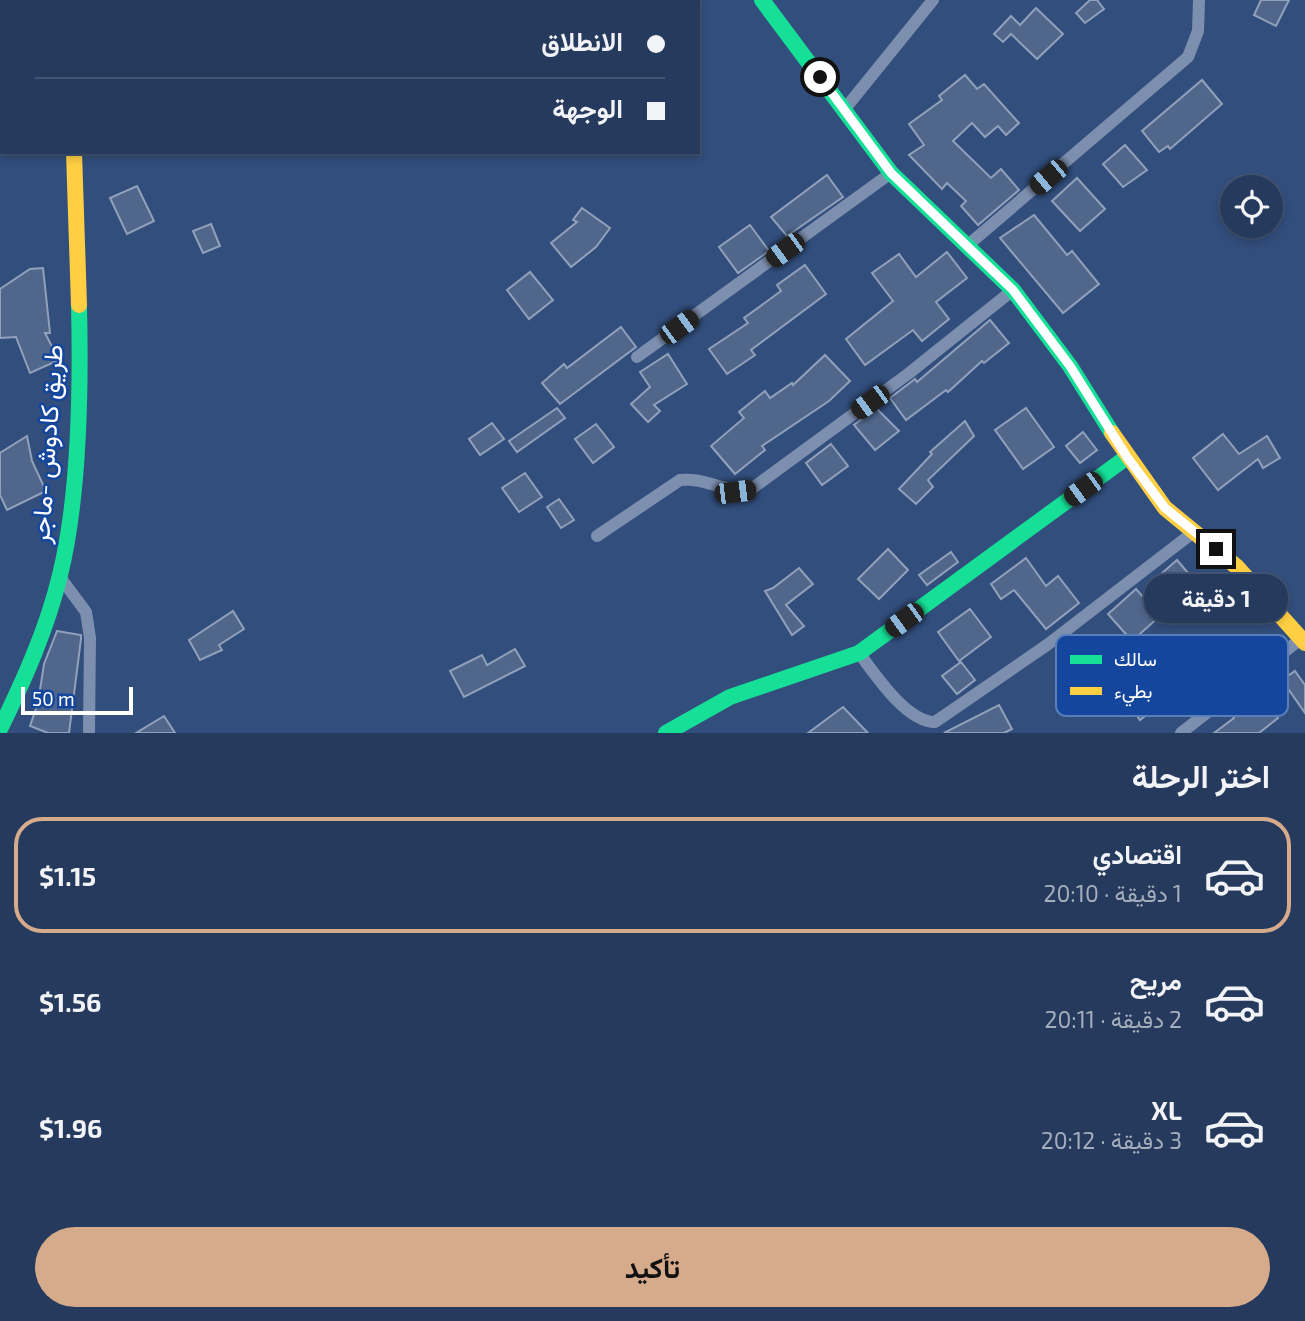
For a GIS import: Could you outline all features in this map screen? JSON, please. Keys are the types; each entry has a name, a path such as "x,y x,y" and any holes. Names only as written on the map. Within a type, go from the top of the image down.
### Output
{"main road":[{"path":"762,0 891,173 1013,290 1070,366 1127,457 1165,508 1237,567 1303,640"},
{"name":"طريق كادوش -ماجر","path":"0,729 16,697 60,577 68,533 79,421 80,302 74,154"},
{"path":"666,733 730,697 859,653 1127,457"}],"street":[{"path":"844,110 933,0"},
{"path":"968,245 1188,58 1198,31 1199,0"},
{"path":"637,357 891,173"},
{"path":"597,536 680,480 692,479 735,492 750,490 908,374 1013,290"},
{"path":"1060,635 1195,531"},
{"path":"60,577 86,612 90,638 89,733"},
{"path":"859,653 887,691 918,718 935,722 1056,638"},
{"path":"1288,651 1303,640"},
{"path":"1181,733 1203,716"}],"building":[{"path":"1090,0 1097,0 1104,9 1085,23 1076,13"},
{"path":"1261,0 1289,0 1276,26 1254,15"},
{"path":"1036,8 1063,34 1037,59 1011,34 1003,42 994,34 1011,16 1020,25"},
{"path":"965,75 977,89 984,84 1019,123 1006,135 998,126 985,137 972,123 953,141 991,178 1001,169 1019,190 978,225 961,206 966,201 947,183 942,189 909,155 924,145 909,124 942,100 939,96"},
{"path":"1202,80 1222,104 1170,149 1168,146 1159,152 1142,131"},
{"path":"1125,145 1147,170 1123,187 1103,164"},
{"path":"827,175 843,197 787,236 771,217"},
{"path":"1077,178 1105,209 1080,231 1052,201"},
{"path":"137,186 154,221 127,234 110,198"},
{"path":"582,208 610,228 596,247 571,267 551,243 577,222 573,220"},
{"path":"1034,215 1067,255 1072,251 1099,284 1063,313 1000,238"},
{"path":"211,224 220,246 203,253 193,231"},
{"path":"750,225 769,251 738,273 719,247"},
{"path":"947,252 967,278 936,302 949,319 922,341 913,330 865,365 846,339 893,301 872,273 899,254 916,277"},
{"path":"805,265 826,294 751,350 755,355 727,374 709,349 748,323 744,318 781,291 777,285"},
{"path":"43,268 50,333 45,333 59,360 30,373 16,337 0,338 0,289 30,269"},
{"path":"530,272 553,300 529,319 507,290"},
{"path":"990,320 1009,343 984,363 982,361 948,392 946,390 906,420 890,398 915,379 917,382"},
{"path":"621,327 636,347 560,404 542,383 564,364 567,368"},
{"path":"668,354 687,384 654,405 660,411 648,422 631,404 650,387 640,372"},
{"path":"825,355 850,381 829,401 762,446 765,450 735,474 711,446 744,418 739,412 765,391 770,398 792,383 793,385"},
{"path":"557,408 565,418 517,452 509,441"},
{"path":"876,408 899,431 875,450 854,425"},
{"path":"1026,408 1054,447 1023,469 995,430"},
{"path":"965,421 974,436 928,480 933,487 916,504 899,489 932,454 930,452"},
{"path":"492,423 504,439 480,455 469,439"},
{"path":"596,424 614,447 593,463 575,439"},
{"path":"1083,432 1097,450 1080,463 1066,446"},
{"path":"1223,434 1239,454 1267,436 1280,458 1263,468 1258,459 1218,490 1193,458"},
{"path":"27,436 32,461 46,491 7,510 0,495 0,453"},
{"path":"831,444 848,466 822,485 806,463"},
{"path":"525,473 542,497 519,512 502,488"},
{"path":"559,499 574,520 561,528 547,507"},
{"path":"888,549 908,570 879,599 858,579"},
{"path":"951,552 958,562 927,585 919,575"},
{"path":"1026,558 1046,586 1058,576 1079,603 1046,629 1014,590 1001,599 991,584"},
{"path":"1177,560 1205,593 1190,606 1162,573"},
{"path":"799,568 813,584 786,605 804,626 792,635 765,591"},
{"path":"1136,589 1160,616 1139,635 1127,635 1108,614"},
{"path":"970,609 991,637 959,661 938,632"},
{"path":"233,611 244,629 219,645 222,650 200,660 189,640"},
{"path":"57,631 81,635 69,733 48,733 30,726 38,703 44,664"},
{"path":"515,649 525,666 464,697 450,671 482,655 487,665"},
{"path":"961,662 975,680 957,694 942,676"},
{"path":"1295,671 1305,685 1305,713 1288,689 1288,676"},
{"path":"999,705 1012,729 1004,733 944,733"},
{"path":"843,707 868,733 808,733"},
{"path":"164,716 175,733 136,733"},
{"path":"1233,716 1278,718 1259,733 1214,733 1234,718"}],"traffic: fast":[{"path":"762,0 891,173 1013,290 1070,366 1112,433"},
{"path":"0,729 42,635 67,544 78,441 79,305"},
{"path":"666,733 730,697 859,653 1127,457"}],"traffic: slow":[{"path":"74,154 79,305"},
{"path":"1112,433 1165,508 1237,567 1305,643"}],"route":[{"path":"820,77 891,173 1013,290 1070,366 1127,457 1165,508 1216,549"}]}
